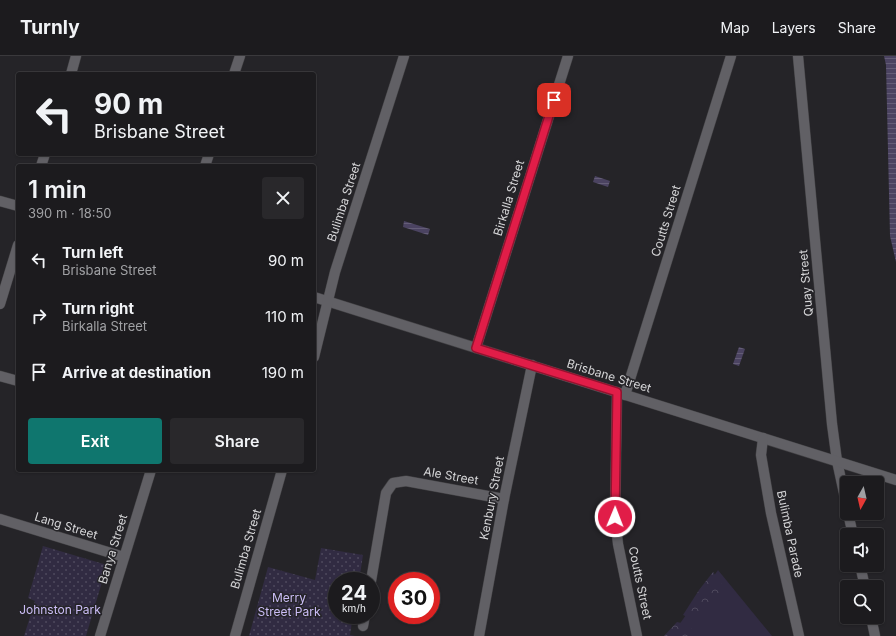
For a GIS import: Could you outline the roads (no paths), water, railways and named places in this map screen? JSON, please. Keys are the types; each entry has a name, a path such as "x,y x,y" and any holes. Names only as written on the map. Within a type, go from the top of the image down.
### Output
{"street":[{"path":"72,72 76,56"},
{"path":"235,72 240,56"},
{"name":"Bulimba Street","path":"316,349 335,272 404,56"},
{"name":"Birkalla Street","path":"476,348 568,56"},
{"name":"Coutts Street","path":"638,636 618,544 615,517 621,393 731,56"},
{"name":"Quay Street","path":"798,56 832,424 840,476"},
{"path":"0,201 16,205"},
{"path":"0,304 16,251"},
{"name":"Brisbane Street","path":"316,298 896,480"},
{"name":"Kenbury Street","path":"480,636 504,498 532,365"},
{"path":"0,376 16,380"},
{"name":"Bulimba Parade","path":"763,438 761,455 771,513 799,636"},
{"name":"Banya Street","path":"100,636 150,472"},
{"name":"Bulimba Street","path":"235,636 281,472"},
{"name":"Ale Street","path":"373,572 386,493 393,483 406,481 504,498"},
{"name":"Lang Street","path":"0,519 124,557"},
{"path":"872,624 875,636"}],"park label":[{"name":"Merry Street Park","path":"289,605"},
{"name":"Johnston Park","path":"60,610"}]}
